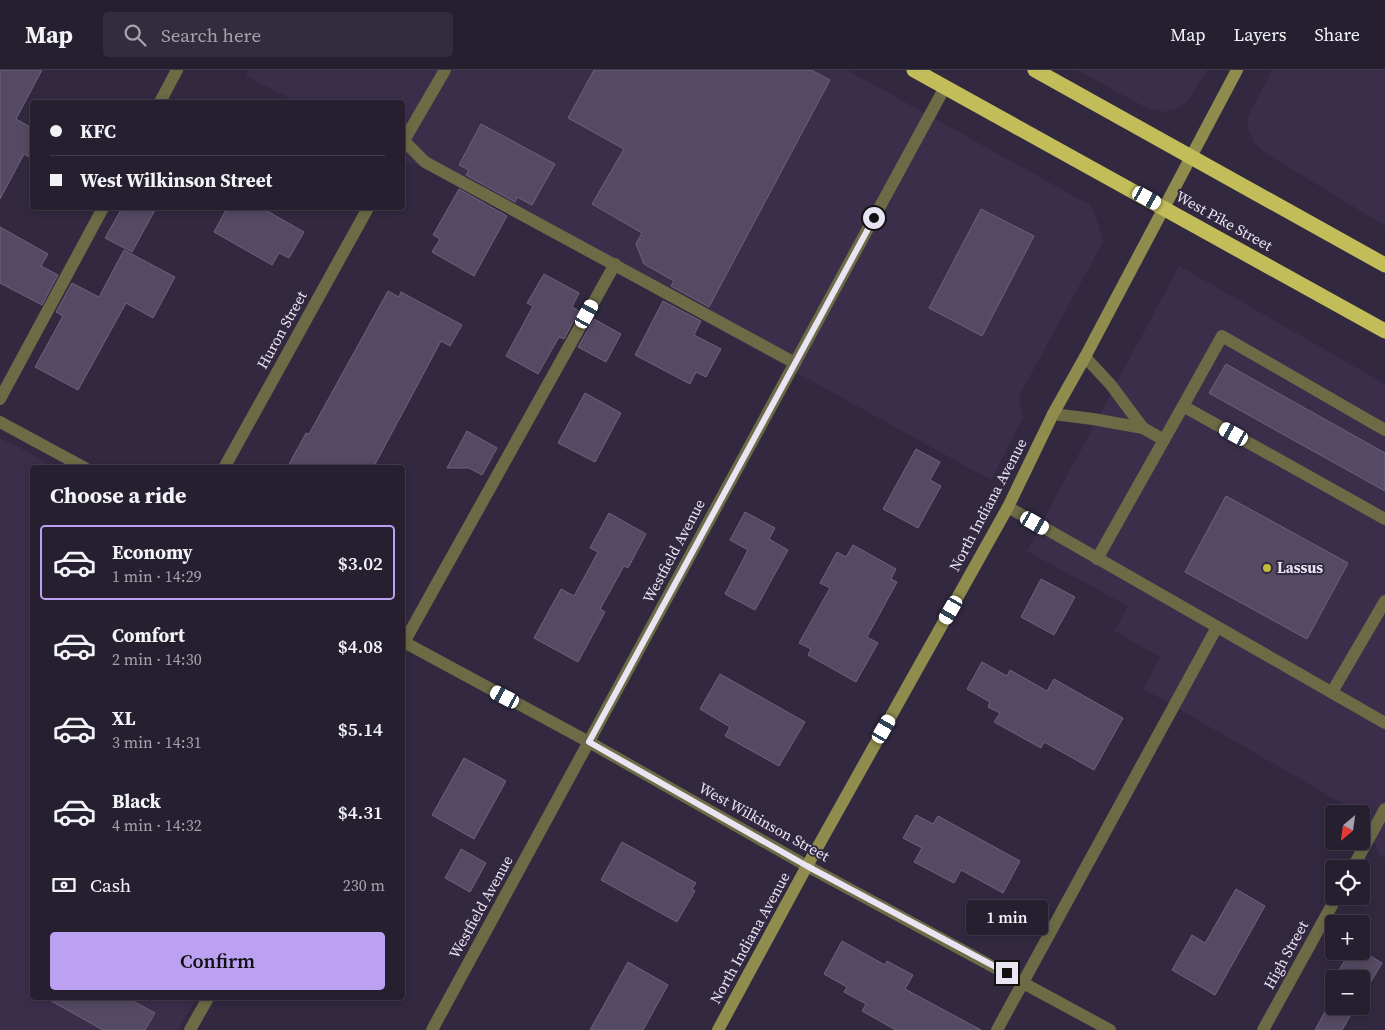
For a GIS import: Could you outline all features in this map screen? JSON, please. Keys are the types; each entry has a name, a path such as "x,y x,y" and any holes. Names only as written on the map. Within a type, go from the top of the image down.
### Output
{"highway":[{"name":"West Pike Street","path":"914,70 1385,331"},
{"path":"1036,70 1385,265"}],"street":[{"path":"161,100 177,70"},
{"path":"405,138 444,70"},
{"name":"North Indiana Avenue","path":"718,1030 807,866 1008,508 1053,414 1237,70"},
{"name":"Westfield Avenue","path":"432,1030 945,87"},
{"path":"405,144 425,162 795,363"},
{"path":"0,399 102,210"},
{"name":"Huron Street","path":"226,465 367,210"},
{"path":"405,639 615,264"},
{"path":"1097,559 1222,336 1385,430"},
{"path":"1085,357 1111,385 1143,428"},
{"path":"1183,406 1385,519"},
{"path":"1053,414 1093,418 1143,428 1164,440"},
{"path":"0,422 79,465"},
{"path":"1008,508 1385,723"},
{"path":"1332,692 1385,601"},
{"path":"997,1030 1217,627"},
{"name":"West Wilkinson Street","path":"405,644 589,742 807,866 1110,1030"},
{"path":"1357,860 1385,808"},
{"name":"High Street","path":"1263,1030 1332,905"},
{"path":"190,1030 207,1000"}],"shaded area":[{"path":"249,70 847,70 1090,205 1097,220 1103,242 1019,396 1023,417 991,480 423,166 405,162 405,100 293,100 246,76"},
{"path":"1077,70 1207,70 1188,101 1177,109 1163,112 1147,108"},
{"path":"1272,70 1385,70 1385,226 1264,152 1254,143 1248,129 1247,119"},
{"path":"1179,266 1385,384 1385,858 1379,855 1370,827 1370,805 1345,805 1144,689 1160,657 1115,631 1128,606 1027,551"},
{"path":"0,438 51,465 30,465 30,1000 195,1000 178,1030 0,1030"}],"building":[{"path":"0,70 42,70 16,119 30,127 30,158 24,154 0,199"},
{"path":"594,70 811,70 830,80 709,307 671,286 674,281 644,264 636,244 642,233 592,204 624,149 568,118"},
{"path":"481,124 555,164 532,205 517,197 515,202 466,175 469,170 459,165"},
{"path":"459,189 507,216 474,276 432,252 440,239 433,235"},
{"path":"981,209 1034,236 982,336 929,308"},
{"path":"121,210 155,210 132,252 105,238"},
{"path":"226,210 266,210 304,232 289,258 279,253 272,265 214,232"},
{"path":"0,227 48,254 41,266 58,275 42,305 0,283"},
{"path":"124,250 175,277 153,318 126,303 78,390 35,367 63,316 56,312 72,283 99,297"},
{"path":"544,274 579,293 572,307 579,311 564,339 559,337 538,374 506,356 533,306 527,303"},
{"path":"388,291 399,297 401,292 462,325 450,346 441,341 375,465 289,465 306,433 309,434"},
{"path":"663,301 701,321 694,335 721,349 706,377 696,372 690,384 635,355"},
{"path":"594,319 621,334 606,362 578,347"},
{"path":"1226,364 1385,453 1385,491 1209,393"},
{"path":"585,393 621,413 595,462 558,443"},
{"path":"467,431 497,448 482,475 469,468 447,468"},
{"path":"916,449 940,462 930,480 941,486 918,528 883,509"},
{"name":"Lassus","path":"1226,496 1348,563 1307,639 1185,572"},
{"path":"745,512 775,528 769,539 788,550 755,610 725,594 748,550 730,540"},
{"path":"609,513 646,534 628,568 624,566 600,609 605,612 578,662 534,638 561,589 574,596 598,552 590,548"},
{"path":"853,545 896,569 891,579 897,582 867,637 878,643 856,682 808,655 811,649 799,643 830,588 820,583 837,552 846,557"},
{"path":"1041,579 1075,597 1054,635 1021,617"},
{"path":"982,662 1007,676 1010,670 1047,691 1054,679 1123,718 1094,770 1044,742 1041,748 994,722 1000,713 988,707 990,702 967,689"},
{"path":"720,674 805,722 779,766 725,736 730,727 700,709"},
{"path":"464,758 506,781 474,839 432,815"},
{"path":"916,815 933,824 938,816 1020,861 1003,893 961,870 954,883 914,862 922,848 903,838"},
{"path":"622,842 696,883 692,889 695,891 677,922 601,880"},
{"path":"461,849 486,863 470,892 445,878"},
{"path":"1236,889 1265,906 1215,995 1172,970 1192,935 1205,943"},
{"path":"842,941 885,965 887,961 913,975 905,989 981,1030 896,1030 862,1011 866,1004 844,992 847,987 824,974"},
{"path":"1370,956 1382,963 1370,983 1370,970 1339,970 1345,960 1370,960"},
{"path":"628,962 668,985 643,1030 590,1030"},
{"path":"50,1000 131,1000 155,1013 145,1030 103,1030"},
{"path":"1325,1012 1325,1015 1351,1015 1342,1030 1315,1030"}],"place":[{"name":"Lassus","path":"1267,568"}],"route":[{"path":"874,218 589,742 807,866 1007,973"}]}
